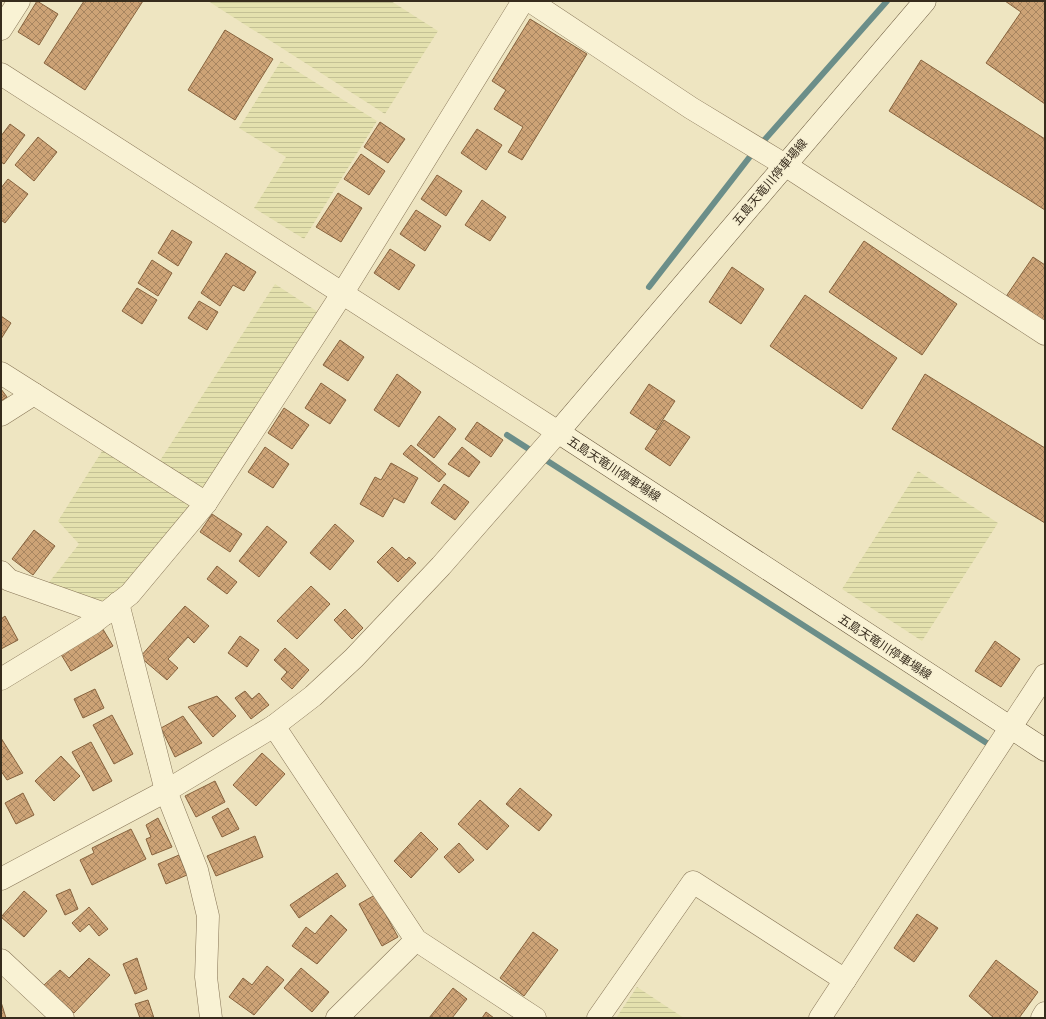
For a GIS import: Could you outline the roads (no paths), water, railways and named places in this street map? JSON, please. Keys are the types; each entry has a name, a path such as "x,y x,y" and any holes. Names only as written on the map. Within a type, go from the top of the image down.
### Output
{"street":[{"path":"1,29 19,1"},
{"path":"1,679 93,623 130,594 206,503 342,294 523,1"},
{"path":"530,1 691,108 785,165 1045,334"},
{"name":"五島天竜川停車場線","path":"923,1 558,432 1045,750"},
{"path":"1,74 558,432 441,566 354,658 313,696 274,726 166,791 1,879"},
{"path":"1,373 206,503"},
{"path":"1,415 34,394"},
{"path":"1,572 9,580 111,608"},
{"path":"111,608 166,791 197,870 208,916 206,977 211,1018"},
{"path":"820,1018 1045,675"},
{"path":"274,726 416,940 535,1018"},
{"path":"598,1018 693,882 844,980"},
{"path":"337,1018 416,940"},
{"path":"1,960 63,1018"},
{"path":"1042,1018 1045,1013"}],"waterway":[{"path":"649,287 752,154 887,1"},
{"path":"507,435 993,747"}]}
